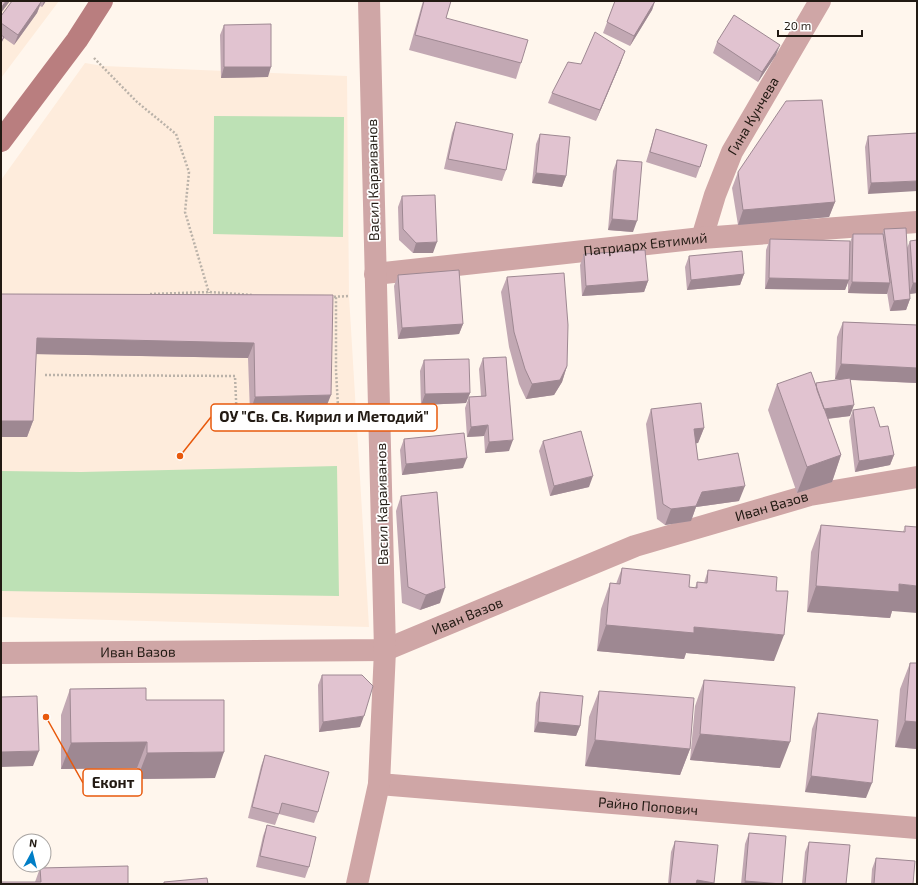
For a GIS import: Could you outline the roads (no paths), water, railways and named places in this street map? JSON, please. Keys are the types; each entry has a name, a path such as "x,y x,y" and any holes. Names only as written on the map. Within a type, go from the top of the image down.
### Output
{"street":[{"path":"1,141 77,40 102,1"},
{"name":"Васил Караиванов","path":"357,884 379,784 386,650 369,1"},
{"name":"Гина Кунчева","path":"702,238 715,195 732,152 820,1"},
{"name":"Патриарх Евтимий","path":"375,274 702,238 917,222"},
{"name":"Иван Вазов","path":"1,653 386,650 635,546 810,496 917,477"},
{"name":"Райно Попович","path":"379,784 917,828"}],"place":[{"name":"ОУ \"Св. Св. Кирил и Методий\"","path":"180,456"},
{"name":"Еконт","path":"46,717"}]}
